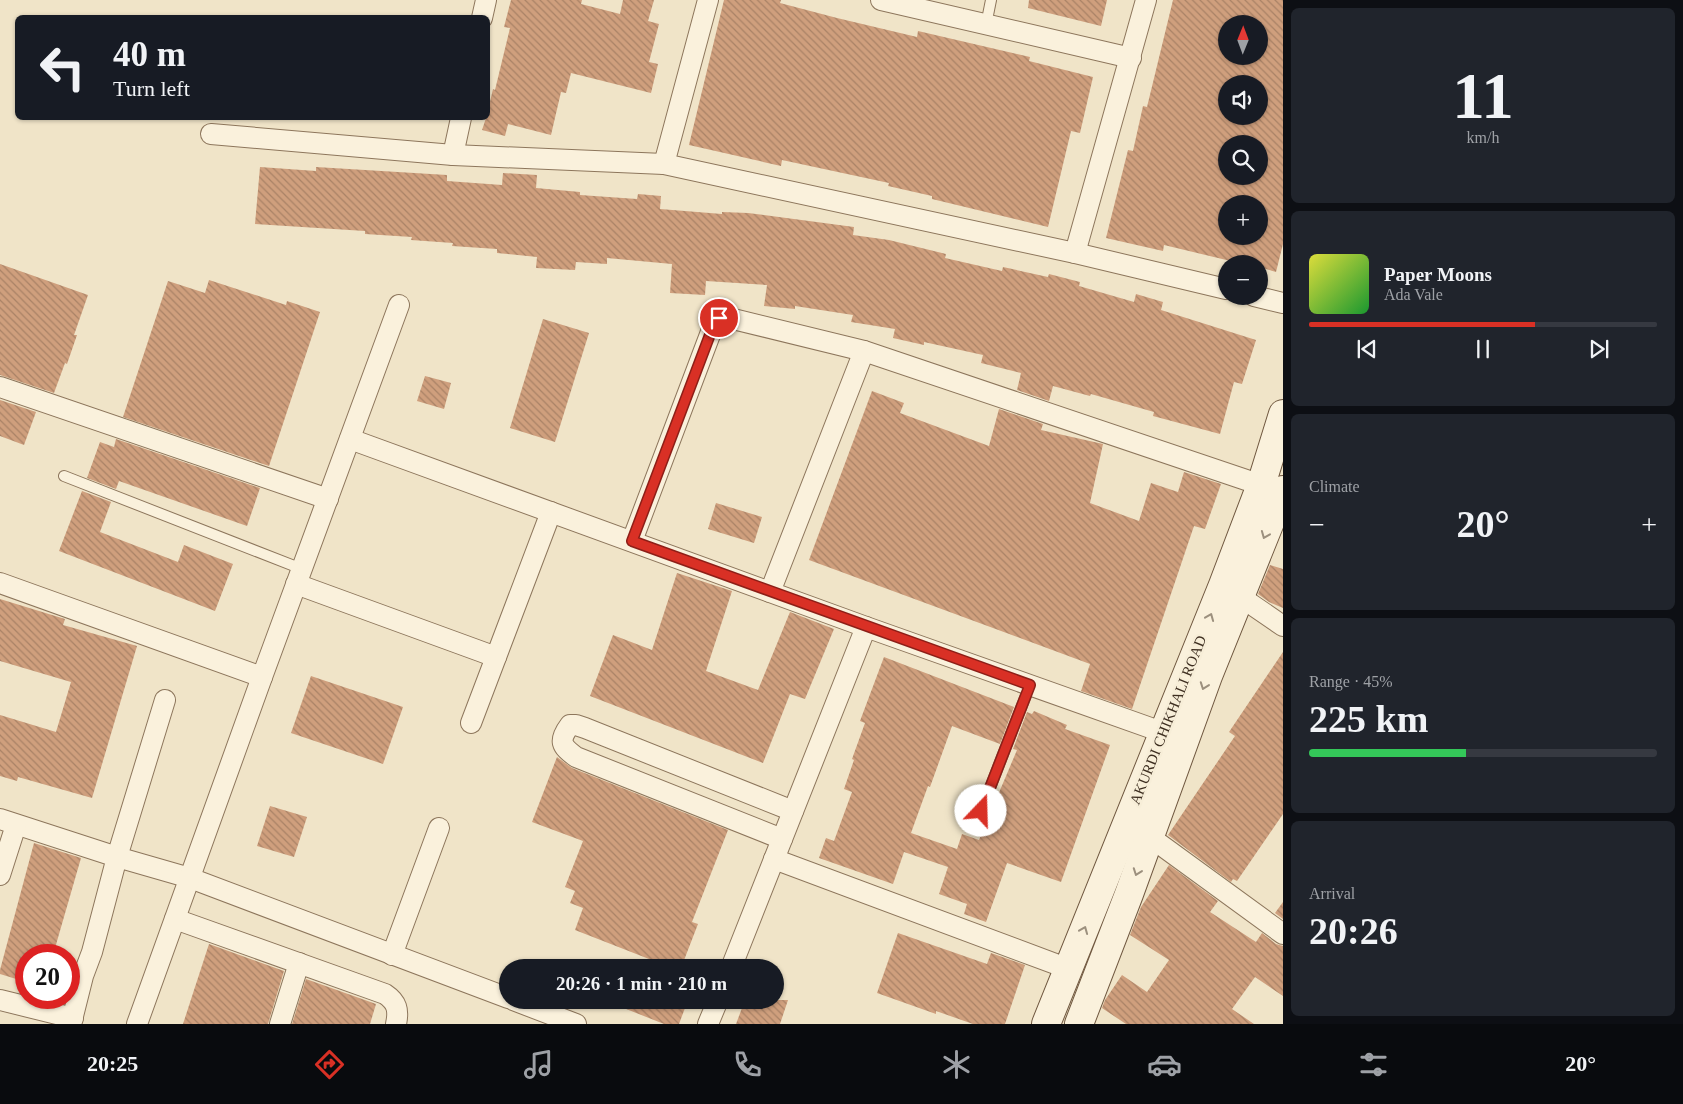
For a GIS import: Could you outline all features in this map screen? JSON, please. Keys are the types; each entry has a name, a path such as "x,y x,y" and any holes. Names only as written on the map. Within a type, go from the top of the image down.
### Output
{"main road":[{"path":"1084,1022 1150,837 1174,736 1208,676 1232,591 1272,487 1283,414"},
{"name":"AKURDI CHIKHALI ROAD","path":"1049,1018 1068,969 1174,736"}],"street":[{"path":"483,15 486,0"},
{"path":"664,164 708,0"},
{"path":"880,0 924,5 986,25 1131,58"},
{"path":"1075,253 1146,0"},
{"path":"453,155 461,120"},
{"path":"211,134 453,155 664,164 1075,253 1218,288"},
{"path":"1268,299 1283,303"},
{"path":"136,1024 399,305"},
{"path":"632,541 714,324 719,318 729,318 864,351 1272,487"},
{"path":"770,592 864,351"},
{"path":"0,387 328,500"},
{"path":"350,439 866,627 1174,736"},
{"path":"471,723 551,512"},
{"path":"299,576 496,658"},
{"path":"0,583 262,677"},
{"path":"1232,591 1283,626"},
{"path":"735,959 866,627"},
{"path":"0,1000 72,1021 116,857 165,700"},
{"path":"782,839 576,757 565,749 562,742 564,733 570,725 585,728 793,811"},
{"path":"0,874 8,822 116,857 190,878 499,995"},
{"path":"392,954 439,828"},
{"path":"1150,837 1283,934"},
{"path":"774,859 1068,969"},
{"path":"174,919 384,994 394,999 398,1007 396,1024"},
{"path":"280,1024 299,963"},
{"path":"530,1009 549,1019 576,1024"},
{"path":"708,1024 714,1009"},
{"path":"1049,1018 1084,1022"}],"lane":[{"path":"986,25 991,0"},
{"path":"64,476 299,576"},
{"path":"981,811 1030,685"}],"building":[{"path":"511,0 582,0 581,4 620,14 623,0 654,0 648,21 659,24 649,62 658,64 651,93 571,73 566,93 561,92 551,135 508,124 505,136 482,130 485,120 490,120 490,102 493,89 495,90 510,28 504,27"},
{"path":"724,0 781,0 780,3 917,37 918,31 1030,57 1029,61 1093,77 1080,133 1071,131 1048,227 932,199 932,196 888,186 889,183 782,160 781,166 689,145"},
{"path":"1029,0 1107,0 1101,26 1028,8"},
{"path":"1173,0 1283,0 1283,244 1276,272 1268,270 1268,255 1218,255 1218,258 1164,245 1163,251 1106,238 1128,150 1133,151 1143,106 1147,107"},
{"path":"260,167 316,171 316,167 447,175 447,181 502,185 503,173 537,175 536,188 580,192 580,195 637,199 638,194 661,196 660,209 722,214 722,212 748,213 854,227 853,235 889,240 946,254 945,258 1002,271 1003,267 1048,277 1049,274 1080,282 1079,286 1134,302 1136,294 1163,302 1161,310 1256,340 1242,384 1234,382 1220,434 1153,416 1154,412 1091,394 1090,396 1053,386 1049,401 1017,390 1021,373 981,363 983,355 924,342 924,345 893,338 895,329 851,322 853,315 795,306 795,309 764,306 767,285 706,281 705,295 670,293 672,264 607,258 607,264 576,262 575,270 536,268 537,257 497,253 497,249 452,246 453,243 411,240 412,237 365,234 365,231 255,224"},
{"path":"0,264 88,295 74,335 77,335 67,364 65,363 54,393 0,375"},
{"path":"209,280 286,305 287,301 320,312 269,466 123,417 168,281 205,293"},
{"path":"543,319 589,333 555,442 510,428"},
{"path":"425,376 451,383 444,409 417,401"},
{"path":"872,391 904,403 900,413 989,446 999,409 1043,424 1041,430 1103,444 1090,503 1139,521 1151,483 1178,492 1184,472 1221,484 1205,529 1194,526 1132,709 1081,691 1090,664 809,560"},
{"path":"0,400 36,412 24,445 0,436"},
{"path":"116,439 260,488 247,526 119,481 116,489 87,478 100,442 114,447"},
{"path":"82,491 111,502 100,532 178,562 184,545 233,564 215,611 59,551"},
{"path":"716,503 762,517 754,543 708,529"},
{"path":"1270,565 1283,569 1283,608 1269,602 1258,594"},
{"path":"677,573 732,591 706,671 758,690 790,612 834,629 805,699 790,694 763,763 590,696 613,635 652,650"},
{"path":"0,599 65,619 63,625 137,646 92,798 18,777 17,781 0,776 0,715 56,732 71,682 0,661"},
{"path":"1283,652 1283,814 1237,881 1233,879 1231,882 1168,835 1235,736 1229,732"},
{"path":"884,657 1014,707 1000,744 952,726 911,833 957,849 962,834 979,840 1017,750 1013,749 1027,712 1032,714 1034,711 1067,725 1065,729 1110,745 1061,882 1007,863 986,922 964,914 967,904 939,894 948,867 904,852 893,884 819,858 826,838 834,841 852,792 844,789 865,723 860,721"},
{"path":"311,676 403,707 383,764 291,733"},
{"path":"557,757 572,768 728,830 692,922 698,924 684,959 649,959 575,930 583,908 570,903 575,891 565,887 583,841 532,822"},
{"path":"270,806 307,817 294,857 257,846"},
{"path":"34,843 81,858 56,944 15,944 15,979 0,974"},
{"path":"1169,865 1218,901 1210,912 1256,942 1262,933 1276,944 1283,946 1283,996 1255,977 1232,1009 1254,1024 1126,1024 1102,1008 1105,1000 1122,975 1147,992 1169,960 1130,935 1141,907"},
{"path":"1283,902 1283,919 1275,913"},
{"path":"898,933 987,964 991,953 1025,965 1005,1024 973,1024 936,1011 936,1014 877,993"},
{"path":"209,944 284,971 268,1024 183,1024"},
{"path":"306,979 376,1004 370,1024 292,1024"},
{"path":"784,1000 788,1000 780,1024 736,1024 742,1009 784,1009"},
{"path":"626,1009 685,1009 679,1024 664,1024"}],"route":[{"path":"719,318 714,324 632,541 1030,685 981,811"}]}
